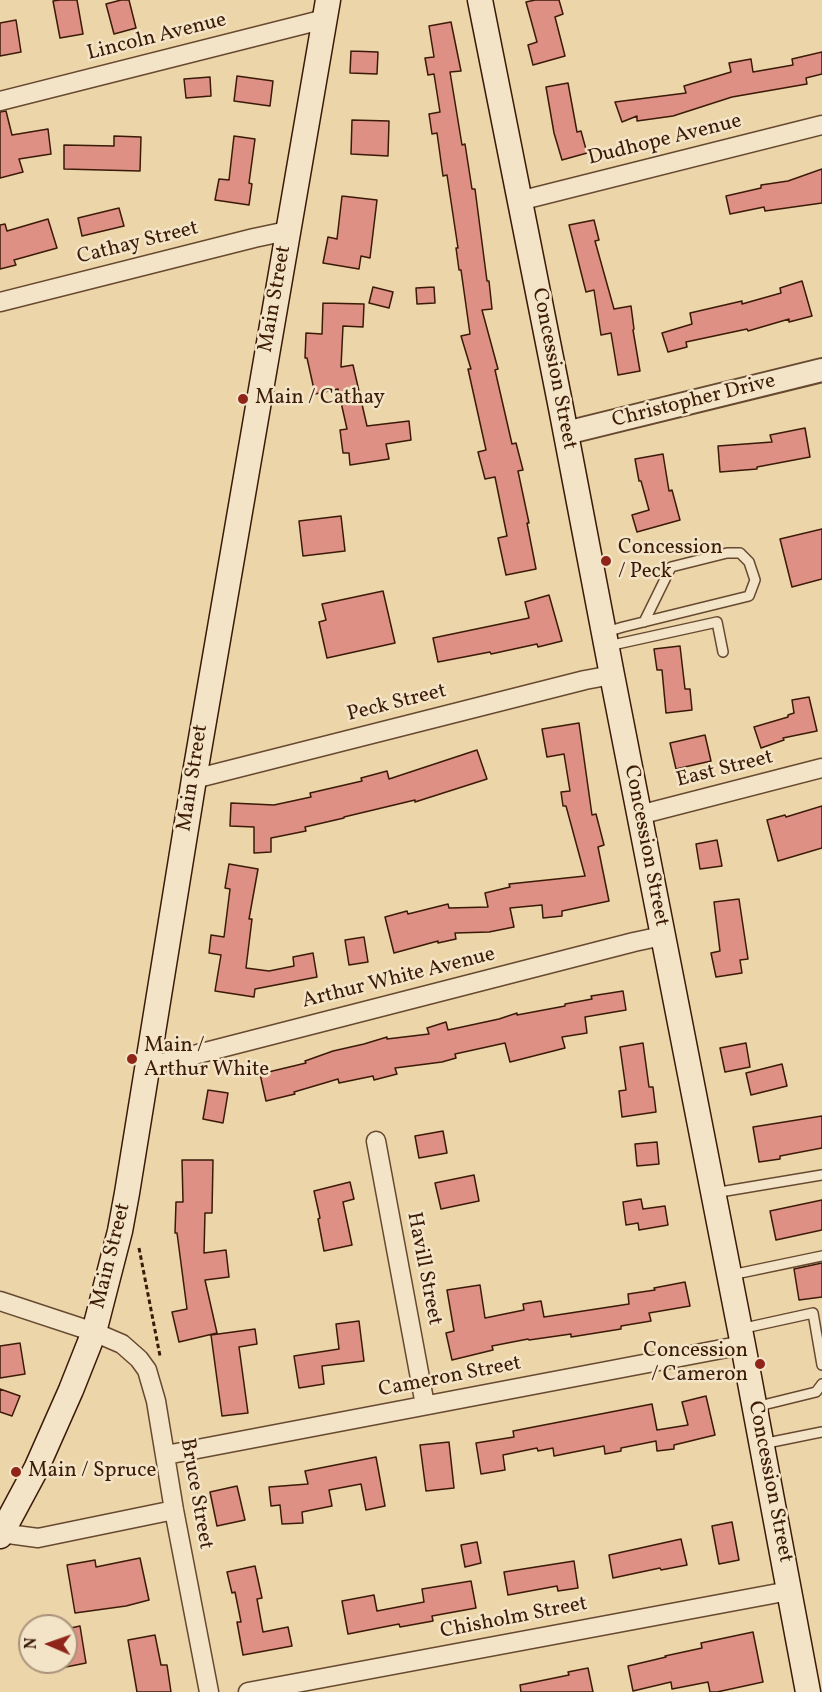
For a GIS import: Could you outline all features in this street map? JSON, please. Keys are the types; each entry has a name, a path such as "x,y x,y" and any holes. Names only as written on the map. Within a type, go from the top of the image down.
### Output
{"main road":[{"name":"Concession Street","path":"480,0 755,1407 808,1692"},
{"name":"Main Street","path":"1,1534 48,1444 94,1332 122,1221 194,779 326,10"}],"street":[{"name":"Lincoln Avenue","path":"0,101 326,10"},
{"name":"Dudhope Avenue","path":"519,201 822,125"},
{"name":"Cathay Street","path":"0,302 287,231"},
{"name":"Christopher Drive","path":"566,433 822,370"},
{"name":"Peck Street","path":"194,779 612,675"},
{"name":"East Street","path":"639,815 822,768"},
{"name":"Arthur White Avenue","path":"147,1067 662,936"},
{"name":"Havill Street","path":"376,1141 425,1405"},
{"name":"Bruce Street","path":"0,1301 94,1332 122,1344 140,1359 147,1370 156,1401 174,1510 209,1692"},
{"name":"Cameron Street","path":"166,1455 425,1405 741,1337"},
{"path":"1,1534 38,1538 174,1510"},
{"name":"Chisholm Street","path":"248,1692 789,1591"}],"lane":[{"path":"605,639 644,622 749,596 755,580 749,562 740,553 727,553 671,567 644,622"},
{"path":"605,639 717,622 723,652"},
{"path":"712,1193 822,1175"},
{"path":"729,1276 822,1256"},
{"path":"741,1337 817,1312 822,1365"},
{"path":"755,1407 816,1392 822,1383"},
{"path":"762,1444 822,1432"}],"path":[{"path":"138,1244 160,1358"}],"building":[{"path":"77,0 83,34 60,38 53,1"},
{"path":"129,0 136,28 114,34 106,4"},
{"path":"559,0 563,14 555,17 565,56 533,65 528,45 537,42 526,2"},
{"path":"16,20 21,52 0,56 0,23"},
{"path":"451,22 461,71 450,72 462,145 465,144 472,189 475,189 487,281 489,281 492,309 482,310 498,369 495,370 512,444 516,443 523,470 518,471 536,569 506,575 498,538 507,536 495,477 485,479 478,452 486,450 468,369 471,369 461,336 470,334 447,175 443,176 437,133 432,134 429,114 440,112 434,74 428,75 425,58 434,57 429,26"},
{"path":"351,51 378,52 377,74 350,73"},
{"path":"822,52 822,74 806,78 807,84 732,97 673,116 637,121 637,116 622,122 615,102 686,93 684,86 731,72 729,63 751,59 753,72 793,65 792,59"},
{"path":"237,76 273,81 270,106 234,101"},
{"path":"210,77 211,96 186,98 184,79"},
{"path":"568,83 577,132 581,131 587,153 562,160 554,133 546,87"},
{"path":"6,111 12,135 48,129 51,154 19,159 23,172 0,178 0,112"},
{"path":"352,120 389,121 388,156 351,154"},
{"path":"114,136 141,137 140,171 64,169 64,145 114,146"},
{"path":"234,136 255,139 249,183 252,184 249,205 215,200 219,179 229,180"},
{"path":"822,169 822,203 765,211 764,207 730,214 726,196 761,188 761,185 788,181"},
{"path":"342,196 377,200 370,258 361,256 359,269 323,263 328,237 337,239"},
{"path":"119,208 124,226 82,236 78,218"},
{"path":"48,219 57,248 14,260 16,265 0,269 0,225 5,224 7,231"},
{"path":"594,220 599,240 595,241 614,309 631,306 640,371 618,375 611,333 601,335 594,290 586,292 569,225"},
{"path":"802,281 812,316 686,342 687,347 668,352 662,333 692,324 690,313 742,301 742,304 781,293 780,288"},
{"path":"373,287 393,292 389,308 369,303"},
{"path":"434,287 435,303 417,304 416,288"},
{"path":"323,303 364,304 363,327 343,326 341,367 353,365 367,426 409,421 411,440 386,444 389,459 350,465 349,453 343,453 340,430 347,429 338,389 315,394 307,358 305,358 306,333 322,334"},
{"path":"805,428 810,457 757,467 757,469 720,472 718,446 772,442 770,435"},
{"path":"663,454 669,491 672,490 680,520 637,532 632,515 649,510 641,481 639,481 635,459"},
{"path":"341,516 345,551 303,556 299,521"},
{"path":"822,529 822,579 792,587 780,539"},
{"path":"383,591 395,643 327,658 319,622 326,620 322,604"},
{"path":"549,595 562,641 538,647 537,644 438,662 433,638 529,618 525,602"},
{"path":"680,646 685,689 690,689 692,710 666,713 662,670 657,670 654,649"},
{"path":"809,697 817,731 783,738 784,740 761,748 754,727 788,717 794,713 792,700"},
{"path":"579,723 592,815 596,814 604,845 598,847 609,901 562,911 562,916 543,918 542,905 510,908 514,927 489,932 455,933 456,939 438,943 438,941 394,953 385,917 448,904 449,908 488,907 485,893 510,887 509,884 585,876 566,806 563,806 561,792 570,791 564,754 547,757 542,729"},
{"path":"705,735 711,761 676,769 670,743"},
{"path":"477,750 487,779 415,802 415,800 344,817 305,827 306,831 271,838 271,852 254,853 254,827 230,826 231,803 274,805 311,797 310,793 362,781 361,778 387,771 389,779"},
{"path":"822,806 822,848 778,861 767,820"},
{"path":"717,840 722,866 700,869 696,844"},
{"path":"229,864 258,869 249,919 252,919 246,968 269,971 294,966 293,957 313,953 317,977 255,989 254,997 215,991 221,955 209,953 211,935 224,937 230,889 225,888"},
{"path":"739,899 748,959 740,960 742,973 716,977 711,953 720,951 714,902"},
{"path":"364,937 368,962 349,965 345,940"},
{"path":"623,991 626,1010 585,1017 587,1033 562,1037 565,1048 510,1062 505,1043 455,1054 456,1058 442,1062 395,1068 397,1074 374,1080 373,1076 339,1083 338,1079 266,1101 260,1074 306,1063 305,1061 333,1051 387,1037 387,1039 429,1034 427,1028 446,1022 448,1030 517,1013 517,1015 565,1006 565,1004 592,999 591,996"},
{"path":"643,1043 649,1087 653,1087 656,1112 622,1117 619,1091 626,1090 620,1047"},
{"path":"746,1043 750,1067 725,1072 720,1048"},
{"path":"782,1064 787,1086 751,1095 746,1073"},
{"path":"208,1090 228,1093 223,1123 203,1119"},
{"path":"822,1116 822,1148 759,1162 753,1127"},
{"path":"443,1131 447,1153 419,1158 415,1136"},
{"path":"657,1142 659,1164 637,1166 635,1144"},
{"path":"182,1160 213,1160 212,1213 205,1213 204,1253 226,1250 229,1277 205,1280 217,1333 179,1342 172,1312 187,1309 177,1233 175,1233 176,1202 183,1202"},
{"path":"474,1175 479,1201 441,1209 435,1183"},
{"path":"350,1182 354,1199 343,1202 352,1245 324,1251 314,1191"},
{"path":"641,1199 643,1209 665,1206 668,1225 639,1230 638,1223 626,1225 623,1202"},
{"path":"822,1200 822,1230 776,1240 770,1211"},
{"path":"822,1263 822,1297 799,1300 794,1269"},
{"path":"685,1282 690,1306 649,1313 651,1321 621,1326 621,1329 571,1337 571,1334 492,1346 493,1350 452,1360 446,1333 454,1331 447,1290 480,1285 485,1318 524,1310 523,1304 541,1301 544,1317 629,1304 628,1294"},
{"path":"359,1321 364,1361 322,1366 324,1384 299,1388 294,1356 339,1349 336,1324"},
{"path":"255,1329 257,1344 239,1347 248,1413 222,1416 211,1335"},
{"path":"20,1343 25,1374 0,1378 0,1346"},
{"path":"0,1389 20,1396 12,1416 0,1412"},
{"path":"706,1396 715,1435 674,1445 674,1449 657,1451 656,1441 621,1448 621,1451 605,1454 604,1446 554,1456 553,1448 538,1451 537,1448 503,1455 505,1470 481,1474 476,1443 514,1437 513,1431 652,1404 657,1430 688,1425 682,1402"},
{"path":"449,1442 454,1488 426,1491 420,1445"},
{"path":"376,1457 385,1506 366,1510 361,1484 329,1490 332,1506 302,1512 303,1523 282,1524 280,1505 271,1506 269,1487 308,1484 305,1471"},
{"path":"237,1486 245,1520 217,1526 210,1492"},
{"path":"732,1522 739,1560 719,1564 712,1526"},
{"path":"681,1539 687,1565 613,1578 609,1555"},
{"path":"477,1542 481,1563 465,1567 461,1545"},
{"path":"140,1558 149,1600 126,1606 75,1613 67,1565 95,1560 96,1567"},
{"path":"574,1561 578,1588 558,1591 557,1586 508,1595 504,1572"},
{"path":"255,1566 262,1598 257,1599 263,1632 288,1627 292,1646 243,1655 237,1622 241,1622 235,1592 232,1593 227,1572"},
{"path":"471,1581 476,1608 432,1616 433,1621 400,1627 399,1624 348,1634 342,1601 374,1595 377,1611 424,1602 422,1589"},
{"path":"78,1626 80,1626 86,1663 78,1665"},
{"path":"753,1632 763,1682 717,1692 710,1692 708,1682 672,1689 671,1682 633,1691 628,1666 702,1648 701,1643"},
{"path":"155,1635 161,1665 167,1665 171,1692 137,1692 128,1640"},
{"path":"588,1668 593,1692 521,1692 520,1685 569,1675 568,1672"}],"place":[{"name":"Main / Cathay","path":"243,399"},
{"name":"Concession / Peck","path":"606,561"},
{"name":"Main / Arthur White","path":"132,1059"},
{"name":"Concession / Cameron","path":"760,1364"},
{"name":"Main / Spruce","path":"16,1472"}]}
